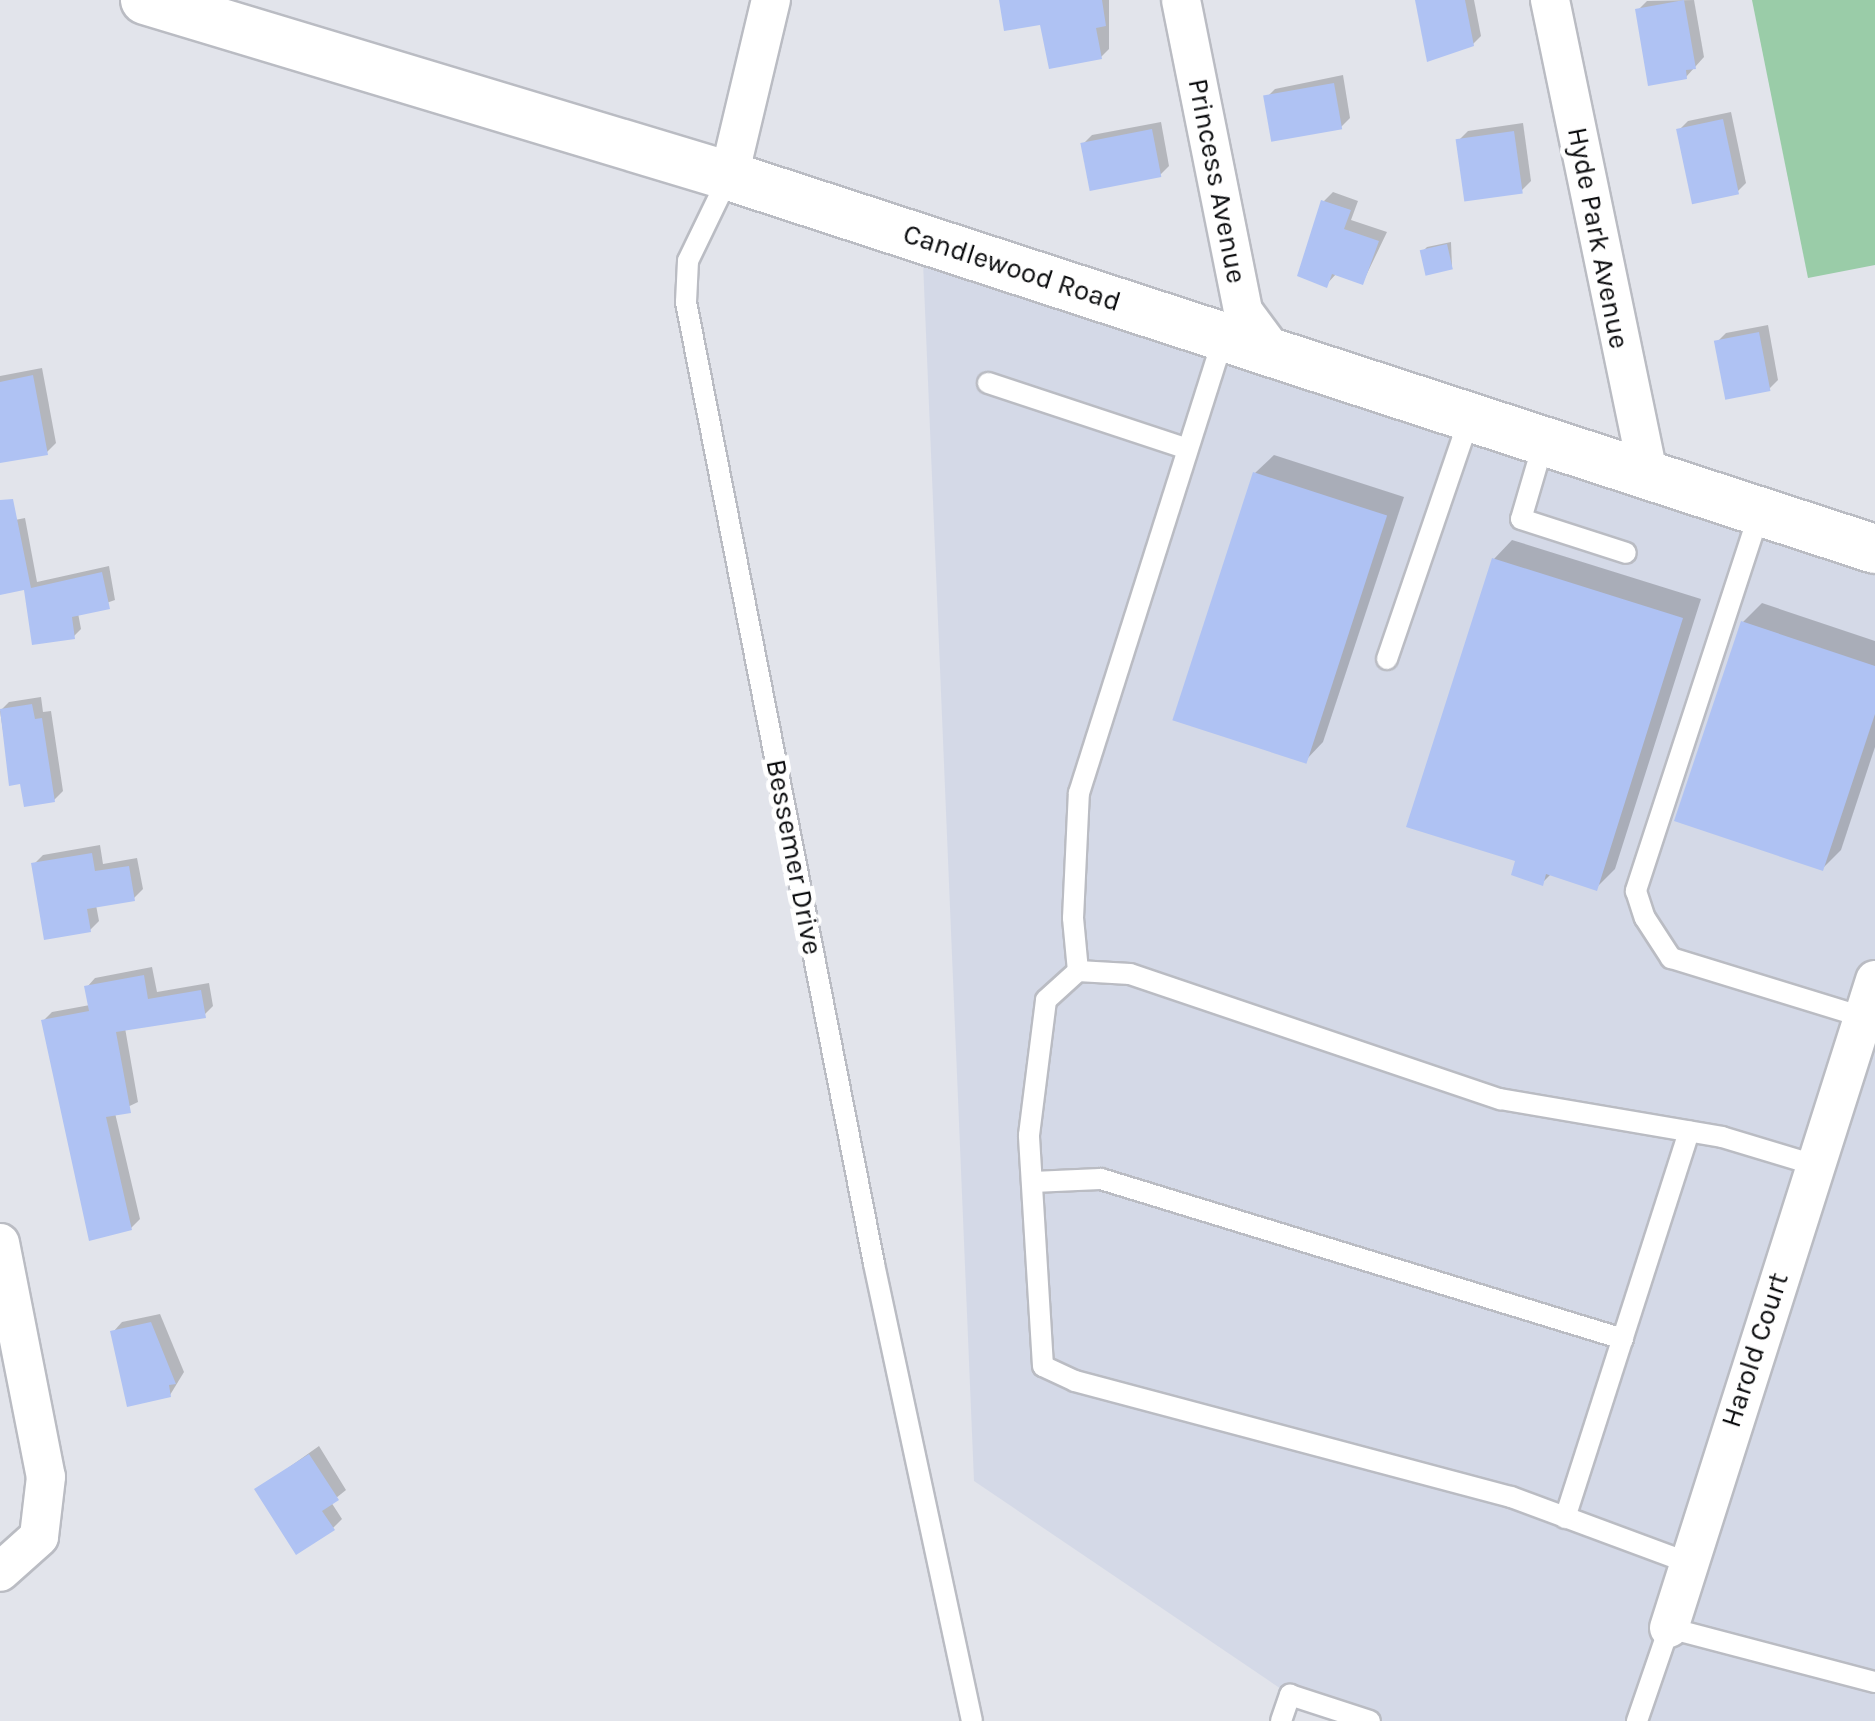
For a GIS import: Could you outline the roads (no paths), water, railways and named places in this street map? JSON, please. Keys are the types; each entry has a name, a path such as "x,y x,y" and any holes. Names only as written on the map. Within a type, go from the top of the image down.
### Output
{"street":[{"name":"Candlewood Road","path":"146,0 730,176 1875,549"},
{"name":"Bessemer Drive","path":"730,176 771,0"},
{"name":"Princess Avenue","path":"1181,0 1243,311 1274,352"},
{"name":"Hyde Park Avenue","path":"1550,0 1648,476"},
{"name":"Harold Court","path":"1669,1628 1686,1562 1815,1165 1865,1030 1875,980"},
{"path":"0,1243 46,1477 39,1538 0,1572"}],"lane":[{"name":"Bessemer Drive","path":"730,176 688,261 686,302 874,1264 972,1721"},
{"path":"1078,971 1073,918 1080,792 1224,337"},
{"path":"988,383 1190,439"},
{"path":"1386,659 1470,417"},
{"path":"1544,441 1521,519 1626,553"},
{"path":"1760,512 1636,891 1645,918 1672,958 1865,1030"},
{"path":"1686,1562 1511,1497 1075,1381 1044,1366 1029,1134 1046,1000 1078,971 1130,974 1500,1099 1689,1131 1815,1165"},
{"path":"1565,1518 1689,1131"},
{"path":"1032,1182 1101,1179 1623,1339"},
{"path":"1669,1628 1875,1682"},
{"name":"Harold Court","path":"1637,1721 1669,1628"},
{"path":"1281,1721 1290,1695 1370,1721"}]}
